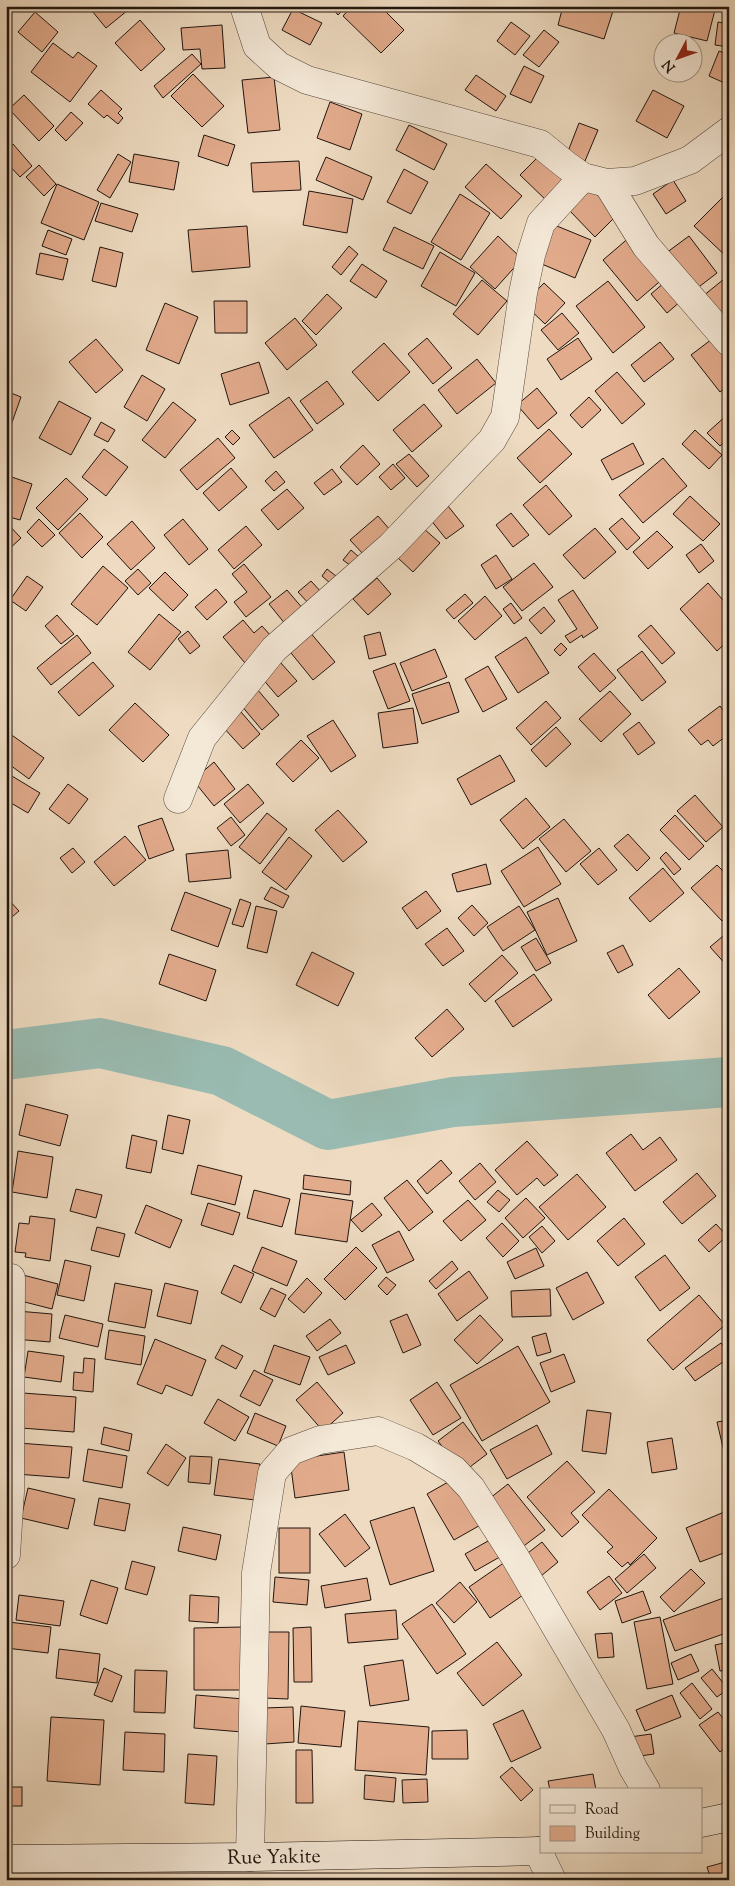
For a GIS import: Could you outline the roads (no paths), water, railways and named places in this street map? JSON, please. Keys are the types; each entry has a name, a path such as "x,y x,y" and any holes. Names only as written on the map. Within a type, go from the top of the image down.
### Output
{"street":[{"path":"244,6 257,46 280,66 307,80 540,144 566,165 595,180 646,246 729,342"},
{"path":"178,799 202,738 274,649 391,546 492,440 505,417 523,293 531,255 541,223 595,180 635,181 690,160 729,131"},
{"path":"6,1555 10,1492 11,1278"},
{"path":"250,1857 256,1573 272,1472 291,1451 320,1440 378,1431 423,1452 454,1470 471,1488 515,1557 616,1730 633,1768 645,1788"},
{"path":"702,1823 729,1818"},
{"name":"Rue Yakite","path":"6,1858 250,1857 540,1851"},
{"path":"541,1854 552,1880"}],"waterway":[{"path":"6,1055 100,1043 222,1071 328,1125 453,1102 729,1082"}]}
